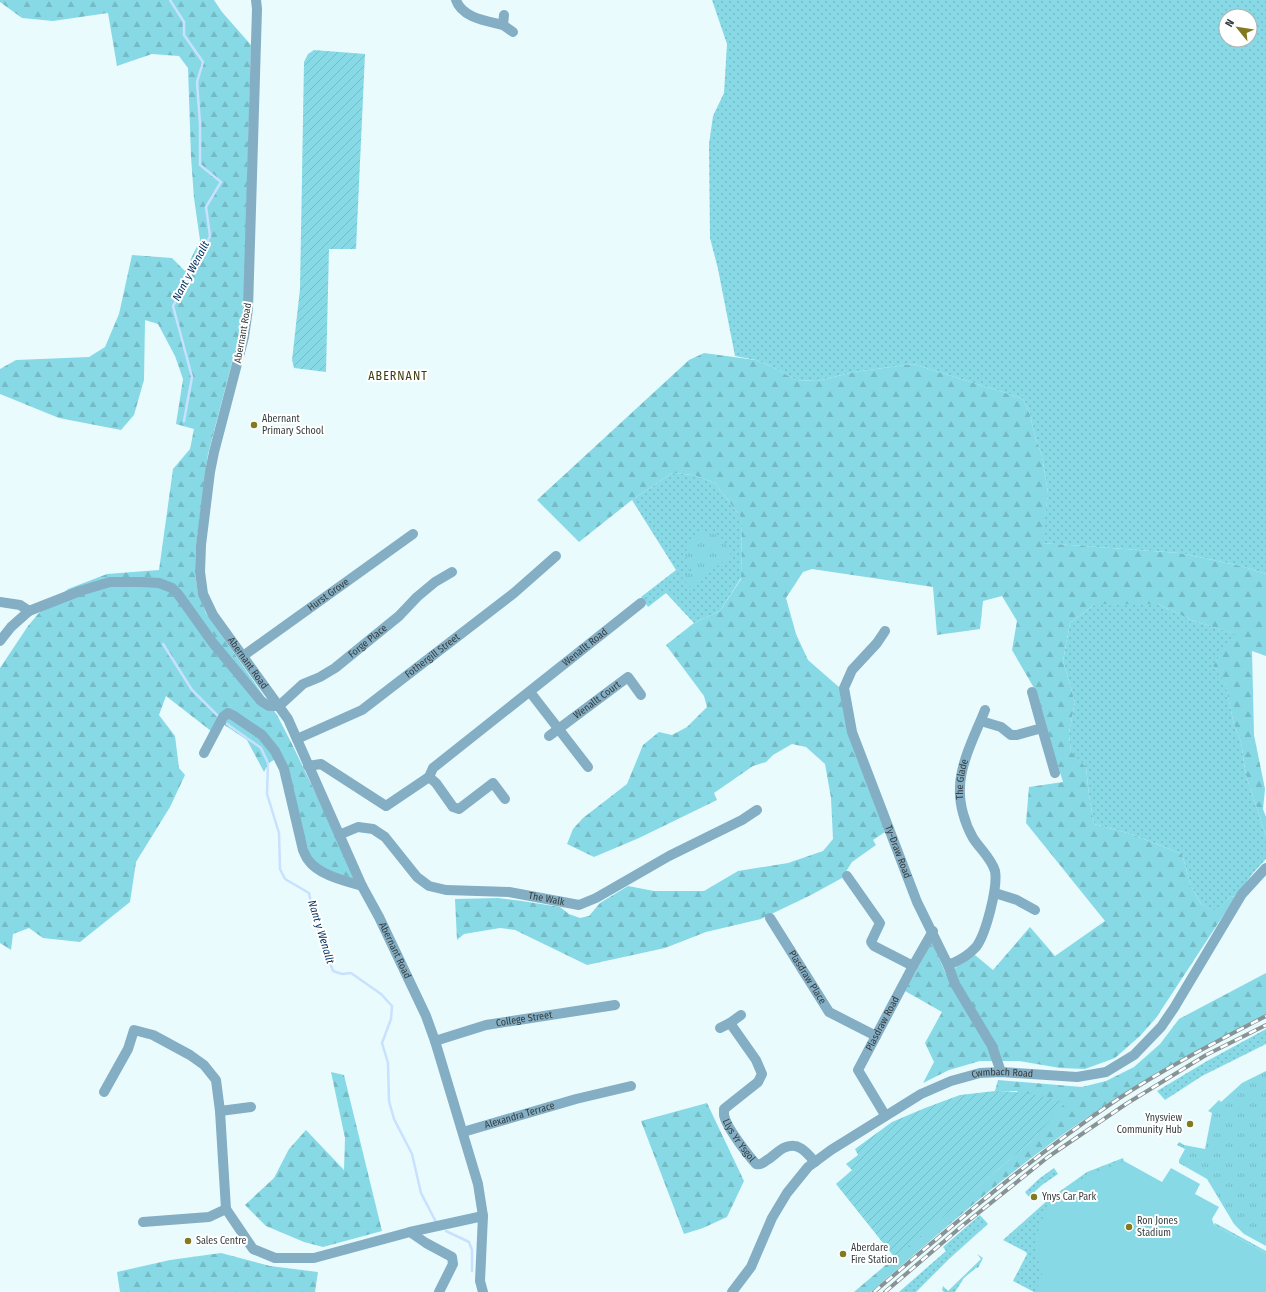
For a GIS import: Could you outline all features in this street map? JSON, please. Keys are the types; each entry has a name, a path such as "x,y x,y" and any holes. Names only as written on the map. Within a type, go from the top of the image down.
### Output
{"street":[{"name":"Abernant Road","path":"256,0 257,9 248,309 244,337 214,452 201,545 200,572 203,594 213,615 288,719 362,886 379,917 426,1016 435,1041 478,1184 483,1216 480,1281 483,1292"},
{"path":"456,0 458,5 467,14 481,20 504,20 513,32"},
{"name":"Hurst Grove","path":"243,656 413,534"},
{"name":"Fothergill Street","path":"297,739 362,710 514,593 556,556"},
{"name":"Forge Place","path":"279,706 303,684 320,677 335,668 399,616 417,597 435,582 452,572"},
{"path":"0,641 16,622 30,611 80,591 110,582 159,583 172,588 178,594 213,643 262,701 269,706 279,706"},
{"path":"0,602 20,605 30,611"},
{"name":"Wenallt Road","path":"308,766 321,764 386,806 429,777 433,768 642,603"},
{"name":"Ty-Draw Road","path":"885,631 877,643 852,670 844,688 852,732 917,902 933,931 948,965 954,984 992,1046 1001,1072"},
{"name":"Wenallt Court","path":"549,736 628,677 642,694"},
{"path":"530,692 588,767"},
{"path":"1032,692 1055,773"},
{"name":"The Glade","path":"948,965 960,961 976,947 984,930 995,893 995,871 986,855 973,838 962,806 960,788 961,774 985,710"},
{"path":"204,753 223,717 228,714 234,716 262,735 274,751 284,769 303,850 308,861 317,869 362,886"},
{"path":"981,721 1001,728 1011,735 1017,735 1042,728"},
{"path":"429,777 436,784 453,808 459,809 493,783 505,799"},
{"name":"The Walk","path":"339,835 358,826 373,829 385,837 417,877 429,886 446,890 509,892 579,904 596,898 669,856 742,820 757,810"},
{"name":"Cwmbach Road","path":"732,1292 751,1267 772,1218 787,1193 808,1167 831,1150 921,1094 951,1081 980,1073 1001,1072 1077,1077 1106,1072 1134,1055 1161,1027 1174,1008 1242,894 1266,868"},
{"path":"847,876 880,923 871,942 874,946 913,966"},
{"path":"995,893 1017,900 1035,910"},
{"name":"Plasdraw Place","path":"770,918 829,1012 876,1036"},
{"name":"Plasdraw Road","path":"885,1116 858,1070 933,931"},
{"name":"College Street","path":"435,1041 486,1025 615,1005"},
{"path":"720,1028 740,1016"},
{"name":"Llys Yr Ysgol","path":"730,1023 756,1060 762,1074 758,1082 724,1109 724,1116 737,1139 756,1164 760,1165 785,1147 796,1146 805,1150 815,1162"},
{"path":"104,1092 128,1049 134,1030 153,1035 190,1054 204,1065 216,1080 220,1111 226,1209 253,1249 276,1258 314,1258 410,1232 483,1216"},
{"name":"Alexandra Terrace","path":"463,1132 576,1099 631,1086"},
{"path":"220,1111 251,1107"},
{"path":"143,1222 209,1217 226,1209"},
{"path":"410,1232 426,1243 452,1257 453,1264 439,1292"}],"green space":[{"path":"0,0 214,0 222,12 251,45 244,309 240,332 208,454 196,546 195,573 198,593 206,613 277,715 329,821 354,879 319,867 311,859 280,756 269,763 264,772 247,740 217,720 211,731 166,696 159,715 175,736 179,768 185,775 170,807 136,862 130,902 80,942 43,938 29,928 13,934 11,950 0,943 0,668 28,626 38,614 68,589 107,574 159,570 173,469 190,449 194,429 176,424 183,379 175,356 158,324 145,320 144,380 134,415 121,430 59,418 0,394 0,369 16,360 89,357 105,347 119,314 132,255 172,258 185,271 200,240 194,198 191,157 188,68 179,56 152,54 117,66 108,13 53,21 22,18 0,2"},
{"path":"712,0 1266,0 1266,574 1241,566 1180,553 1041,543 1048,493 1042,456 1029,411 1023,399 913,364 854,372 817,381 796,380 771,366 756,360 735,356 718,269 710,238 709,144 713,116 724,93 727,44"},
{"path":"314,50 365,54 356,249 329,249 326,372 294,368 292,360 300,289 304,62 308,54"},
{"path":"704,353 756,360 771,366 796,380 817,381 854,372 913,364 1023,399 1029,411 1042,456 1048,493 1042,543 1180,553 1241,566 1266,574 1266,656 1252,651 1254,735 1265,789 1263,809 1266,817 1266,836 1246,775 1241,742 1234,725 1225,682 1213,666 1235,634 1191,620 1158,604 1095,604 1070,623 1063,661 1075,702 1069,733 1071,752 1086,767 1094,824 1131,834 1182,854 1191,886 1201,904 1217,911 1230,897 1236,896 1156,1018 1140,1036 1115,1058 1085,1069 1060,1068 1019,1061 980,1061 949,1070 923,1083 934,1062 925,1043 942,1012 905,991 932,942 946,974 975,955 993,970 1030,927 1055,956 1105,921 1026,823 1029,787 1063,782 1034,688 1012,650 1017,621 1002,596 983,601 980,629 937,635 933,587 812,569 803,572 786,598 796,634 808,660 840,688 885,832 873,840 876,845 852,862 842,878 761,919 706,932 665,948 587,965 515,930 500,928 464,934 457,940 455,899 498,898 522,901 560,907 569,914 580,918 589,916 600,903 628,886 654,891 704,891 738,871 788,863 823,851 833,839 831,798 825,764 806,747 792,744 773,755 766,762 753,766 714,793 717,800 639,838 594,857 567,844 573,829 583,818 627,784 643,745 659,732 672,735 687,727 707,707 704,696 666,645 694,623 720,611 741,579 742,519 715,483 694,475 672,473 632,500 579,542 537,500 689,360"},
{"path":"672,473 694,475 715,483 742,519 741,578 720,611 694,623 666,593 648,607 641,597 676,570 632,500"},
{"path":"703,532 719,535 726,544 732,558 724,561 690,587 682,578 692,571 686,558 687,548"},
{"path":"1095,604 1158,604 1191,620 1236,634 1213,666 1225,681 1234,725 1241,742 1246,775 1266,836 1266,859 1253,873 1236,896 1230,897 1217,912 1201,904 1191,886 1182,854 1131,834 1094,824 1086,767 1071,753 1069,733 1075,702 1063,661 1070,623"},
{"path":"1266,973 1266,1014 1153,1076 1072,1128 1001,1182 871,1292 854,1292 1028,1144 1038,1133 1017,1091 995,1091 998,1080 1082,1087 1106,1081 1134,1067 1160,1044 1179,1019"},
{"path":"1266,1029 1266,1044 1202,1076 1165,1100 1157,1091 1207,1061"},
{"path":"1266,1071 1266,1246 1244,1234 1234,1224 1207,1179 1179,1163 1185,1149 1177,1145 1179,1142 1184,1145 1205,1149 1212,1113 1208,1111 1219,1100 1221,1102 1242,1083"},
{"path":"331,1072 344,1075 382,1231 323,1247 304,1242 266,1226 245,1205 274,1178 289,1149 306,1130 344,1170 345,1138"},
{"path":"995,1091 1031,1094 1065,1103 1028,1144 895,1258 836,1184 852,1170 846,1164 858,1155 855,1149 892,1122 960,1095"},
{"path":"707,1103 744,1181 727,1217 703,1228 684,1234 641,1121"},
{"path":"1123,1158 1124,1161 1118,1172 1045,1264 1042,1292 1034,1292 1013,1281 1027,1254 1026,1252 1003,1240 1049,1199 1087,1172"},
{"name":"Ron Jones Stadium","path":"1124,1161 1162,1182 1171,1168 1200,1184 1195,1194 1219,1207 1212,1219 1214,1225 1266,1253 1266,1292 1041,1292 1036,1289 1043,1277 1038,1261 1038,1233 1042,1220 1048,1209 1057,1198 1082,1179"},
{"path":"1054,1168 1058,1174 1042,1185 1029,1197 1025,1192 1040,1178"},
{"path":"980,1215 988,1224 949,1259 916,1292 899,1292 946,1251 943,1247"},
{"path":"1215,1223 1266,1251 1266,1253 1214,1225"},
{"path":"221,1253 270,1266 318,1272 315,1292 120,1292 117,1272 170,1260"},
{"path":"977,1254 983,1258 978,1268 964,1278 955,1292 944,1292 942,1290 943,1286 948,1291 981,1259"}],"waterway":[{"name":"Nant y Wenallt","path":"170,0 184,22 184,35 203,62 197,82 200,124 200,165 221,182 206,207 210,236 173,306 192,377 184,421"},
{"name":"Nant y Wenallt","path":"163,644 192,690 218,716"},
{"name":"Nant y Wenallt","path":"227,724 261,748 268,763 267,794 279,833 280,869 285,879 309,893 314,918 333,971 342,974 351,973 381,994 392,1006 391,1019 382,1043 388,1063 389,1101 394,1119 412,1154 421,1193 436,1222"},
{"name":"Nant y Wenallt","path":"446,1231 469,1242 472,1250 472,1271"}],"railway":[{"path":"874,1292 993,1192 1086,1121 1154,1077 1266,1016"},
{"path":"885,1292 962,1226 1048,1157 1126,1104 1206,1055 1266,1025"}],"place":[{"name":"Abernant Primary School","path":"254,425"},
{"name":"Ynysview Community Hub","path":"1190,1124"},
{"name":"Ynys Car Park","path":"1034,1197"},
{"name":"Ron Jones Stadium","path":"1129,1227"},
{"name":"Sales Centre","path":"188,1241"},
{"name":"Aberdare Fire Station","path":"843,1254"}],"district":[{"name":"ABERNANT","path":"398,376"}]}
